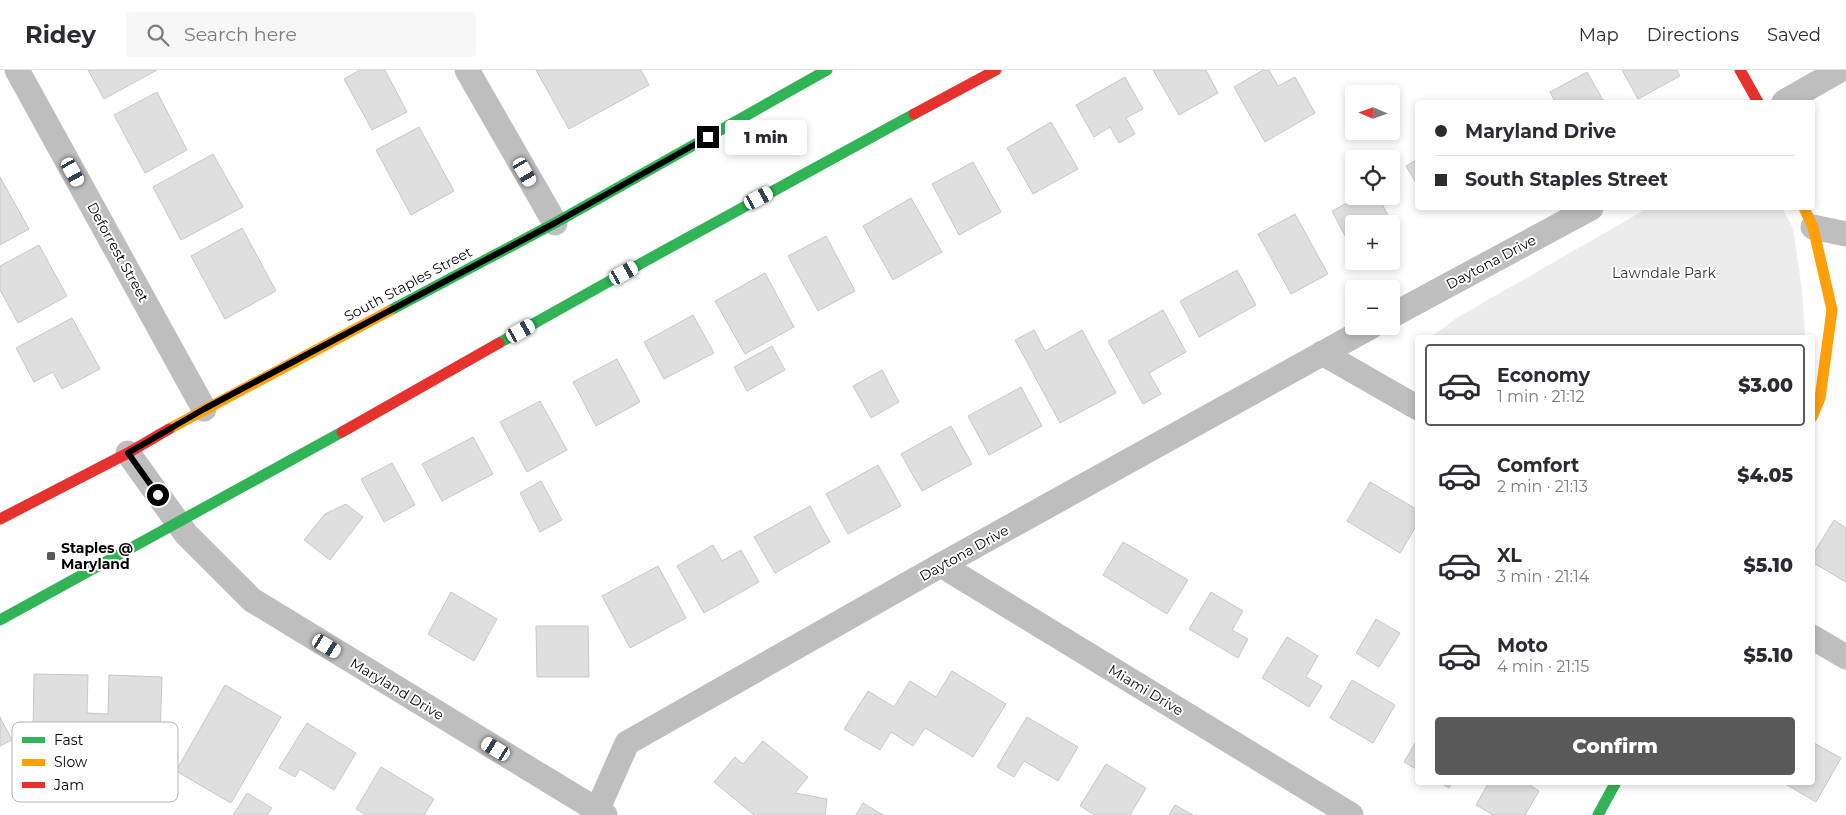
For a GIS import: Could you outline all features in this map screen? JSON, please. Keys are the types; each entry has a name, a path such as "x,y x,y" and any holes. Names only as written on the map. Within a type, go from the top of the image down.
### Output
{"street":[{"name":"Deforrest Street","path":"17,70 204,409"},
{"path":"466,70 555,223"},
{"name":"South Staples Street","path":"0,519 128,453 204,409 555,223 827,70"},
{"path":"0,620 178,523 658,254 996,70"},
{"path":"1740,70 1757,100"},
{"path":"1788,100 1840,70"},
{"name":"Daytona Drive","path":"1400,311 1588,210"},
{"path":"1809,217 1846,234"},
{"path":"1809,217 1832,310 1820,398 1815,410"},
{"name":"Daytona Drive","path":"599,813 627,743 941,565 1355,335"},
{"path":"1322,353 1415,406"},
{"name":"Maryland Drive","path":"128,453 186,534 252,600 599,813"},
{"name":"Miami Drive","path":"941,565 1351,815"},
{"path":"1815,639 1846,657"},
{"path":"1598,815 1614,785"}],"green space":[{"name":"Lawndale Park","path":"1645,210 1783,210 1793,228 1802,290 1805,335 1434,335 1458,317"}],"building":[{"path":"88,70 157,70 104,99"},
{"path":"360,70 385,70 407,112 372,130 344,79"},
{"path":"536,70 641,70 649,85 569,129"},
{"path":"1153,70 1206,70 1218,93 1179,115"},
{"path":"1263,70 1269,70 1278,86 1295,77 1315,113 1265,142 1234,87"},
{"path":"1622,70 1677,70 1680,76 1638,99"},
{"path":"1587,72 1603,100 1554,100 1550,92"},
{"path":"1125,77 1143,109 1126,118 1135,134 1119,143 1110,127 1094,137 1076,105"},
{"path":"157,92 187,150 145,173 114,115"},
{"path":"1051,122 1078,169 1033,194 1007,148"},
{"path":"419,127 454,191 411,215 376,150"},
{"path":"213,154 243,207 181,240 153,187"},
{"path":"1415,161 1415,181 1406,166"},
{"path":"973,162 1001,212 959,235 932,184"},
{"path":"0,177 29,229 0,245"},
{"path":"911,198 942,252 893,280 863,226"},
{"path":"1345,204 1383,205 1388,215 1345,215 1345,236 1332,211"},
{"path":"1295,214 1328,274 1291,294 1258,234"},
{"path":"242,228 276,291 225,319 191,256"},
{"path":"826,236 855,291 818,311 788,256"},
{"path":"39,245 67,296 18,323 0,290 0,266"},
{"path":"1237,270 1256,305 1199,337 1180,301"},
{"path":"765,273 794,327 745,354 715,301"},
{"path":"1163,310 1186,352 1149,373 1161,394 1143,404 1108,341"},
{"path":"693,315 714,353 664,379 644,342"},
{"path":"72,318 100,369 62,389 53,372 34,382 16,348"},
{"path":"1034,330 1045,351 1082,330 1116,393 1060,423 1015,340"},
{"path":"772,346 785,370 747,391 734,367"},
{"path":"617,359 640,402 596,426 573,382"},
{"path":"882,370 899,402 871,418 853,386"},
{"path":"1021,387 1042,426 989,455 968,416"},
{"path":"540,401 567,450 527,472 500,422"},
{"path":"951,426 972,464 922,491 901,454"},
{"path":"473,437 493,474 442,501 422,464"},
{"path":"392,463 415,505 384,522 361,479"},
{"path":"878,465 901,506 848,534 826,494"},
{"path":"541,481 562,520 540,532 520,493"},
{"path":"1370,482 1415,508 1415,528 1400,553 1347,521"},
{"path":"346,504 363,517 330,560 304,540 325,514"},
{"path":"810,506 830,542 775,573 754,537"},
{"path":"1834,520 1846,528 1846,582 1815,564 1815,551"},
{"path":"1123,542 1188,580 1167,614 1103,575"},
{"path":"713,545 722,561 741,550 759,582 704,613 677,566"},
{"path":"658,566 686,618 630,648 602,596"},
{"path":"451,592 497,619 474,661 428,634"},
{"path":"1211,592 1243,611 1232,630 1248,639 1238,658 1189,629"},
{"path":"1376,619 1400,633 1379,667 1356,653"},
{"path":"536,626 588,626 589,677 537,677"},
{"path":"1287,637 1318,656 1306,677 1322,686 1309,707 1262,678"},
{"path":"952,671 1006,704 973,757 925,728 913,746 891,732 880,750 844,729 868,691 894,707 910,681 936,697"},
{"path":"34,674 88,675 87,713 108,714 109,675 162,677 160,722 33,722"},
{"path":"1352,680 1395,705 1373,743 1330,718"},
{"path":"225,685 281,717 231,803 178,772 178,767"},
{"path":"0,717 12,740 0,746"},
{"path":"1027,717 1078,747 1058,781 1024,761 1014,777 997,767"},
{"path":"307,723 356,753 334,790 300,769 295,777 279,768"},
{"path":"763,741 808,777 795,793 827,799 825,815 754,815 714,782 735,757 743,764"},
{"path":"1415,743 1415,768 1404,762"},
{"path":"1815,744 1841,758 1816,802 1787,785 1815,785"},
{"path":"1106,764 1146,788 1130,815 1095,815 1080,806"},
{"path":"381,767 434,799 424,815 366,815 356,809"},
{"path":"1487,785 1530,785 1539,791 1525,815 1493,815 1476,805"},
{"path":"247,793 272,808 267,815 233,815"},
{"path":"863,803 883,815 856,815"},
{"path":"1175,805 1193,815 1169,815"}],"traffic: fast":[{"path":"389,311 555,223 827,70"},
{"path":"499,343 914,114"},
{"path":"0,620 342,432"},
{"path":"1598,815 1614,785"}],"traffic: slow":[{"path":"1805,210 1813,227 1832,310 1820,398 1815,410"},
{"path":"169,429 389,311"}],"traffic: jam":[{"path":"914,114 996,70"},
{"path":"1740,70 1757,100"},
{"path":"342,432 499,343"},
{"path":"0,519 128,453 169,429"}],"place":[{"name":"Staples @ Maryland","path":"51,556"}],"route":[{"path":"158,495 128,453 204,409 555,223 708,137"}]}
